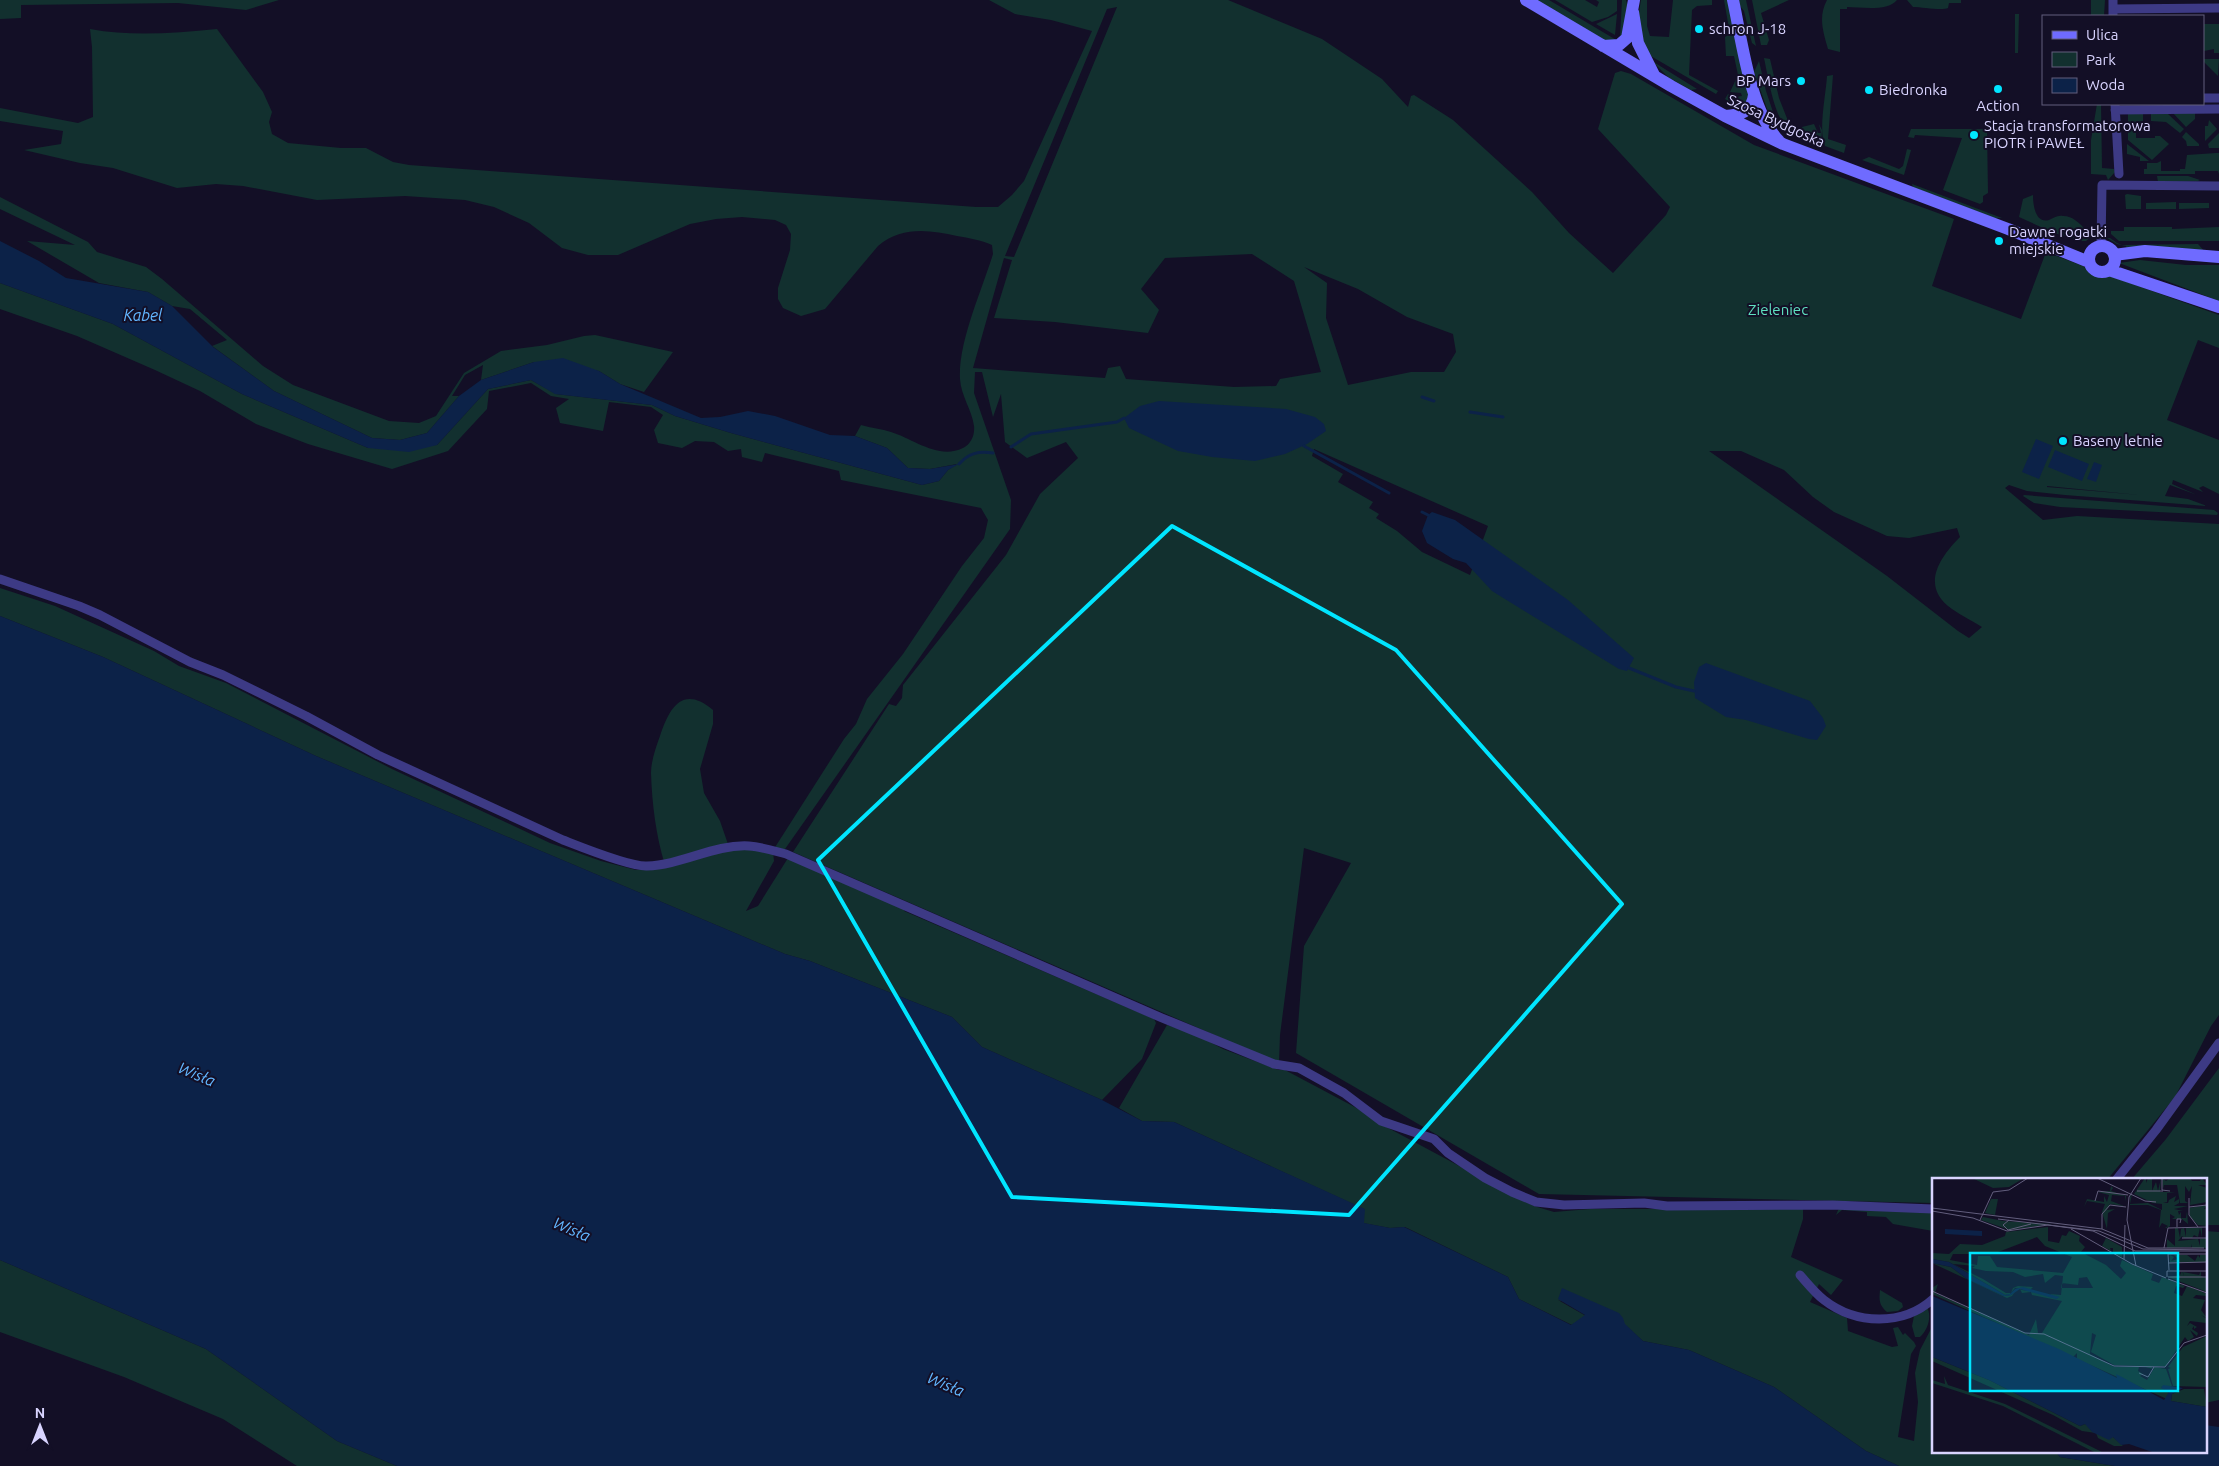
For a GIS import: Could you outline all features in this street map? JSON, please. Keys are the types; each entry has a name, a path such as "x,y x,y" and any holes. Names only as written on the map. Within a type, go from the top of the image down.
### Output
{"street":[{"name":"Szosa Bydgoska","path":"1526,0 1725,116 1783,144 2028,237 2078,251 2094,253"},
{"path":"1733,0 1754,95 1764,122 1783,144"},
{"path":"1603,46 1619,45 1624,42 1629,34 1633,6"},
{"path":"1633,6 1638,43 1655,76"},
{"path":"2113,8 2219,8"},
{"path":"1725,116 1745,112 1750,108 1754,95"},
{"path":"2204,98 2219,98"},
{"path":"2119,174 2115,107 2219,110"},
{"path":"2219,186 2102,185 2094,253 2096,271 2104,272 2109,270 2219,307"},
{"path":"2094,253 2109,248 2114,255 2114,262 2109,270"},
{"path":"2114,255 2145,251 2219,257"},
{"path":"0,579 80,606 100,615 190,662 223,675 298,712 378,755 563,840 590,850 646,867 679,861 715,851 747,846 786,854 1172,1022 1274,1064 1299,1068 1344,1093 1381,1121 1400,1129 1429,1137 1448,1153 1485,1178 1536,1202 1564,1204 1644,1203 1667,1206 1833,1205 1932,1209"},
{"path":"2118,1178 2156,1130 2219,1043"},
{"path":"1800,1275 1826,1302 1842,1311 1859,1317 1878,1320 1896,1319 1915,1311 1932,1300"}],"highlighted area":[{"path":"1172,526 1396,650 1622,904 1349,1215 1012,1197 818,860"}],"green space":[{"path":"0,0 279,0 246,10 178,3 21,5 21,18 0,19"},
{"name":"Zieleniec","path":"989,0 1228,0 1322,39 1382,79 1408,107 1411,96 1414,95 1453,120 1532,192 1569,233 1613,273 1666,215 1670,207 1598,129 1615,73 1621,71 1631,74 1754,145 1954,219 1932,286 2021,319 2046,252 2083,266 2096,276 2110,276 2219,315 2219,348 2198,340 2167,420 2219,440 2219,494 2203,486 2199,488 2203,492 2173,480 2172,484 2197,495 2170,485 2165,496 2188,499 2207,506 2027,491 2009,485 2005,488 2043,520 2077,516 2219,524 2219,1015 2211,1026 2175,1097 2109,1178 1932,1178 1932,1203 1539,1194 1296,1053 1304,946 1351,863 1304,848 1280,1035 1279,1063 793,852 889,704 896,706 902,698 903,685 1006,555 1040,494 1078,458 1066,442 1027,458 1005,442 1001,394 993,417 982,372 975,372 974,393 1011,500 1010,529 785,849 773,852 774,861 746,911 758,906 788,858 905,908 904,911 1154,1019 1156,1023 1142,1059 1102,1100 982,1047 952,1017 810,961 785,954 316,756 103,657 0,616 0,588 55,606 154,651 179,666 226,683 392,769 550,843 601,861 636,870 665,865 655,820 652,764 655,749 673,709 678,703 693,699 713,710 713,724 700,769 704,793 720,821 729,847 772,852 844,739 856,724 867,699 903,654 962,566 984,538 988,520 981,508 841,480 839,471 765,453 762,462 742,457 741,449 728,451 714,442 695,441 682,448 658,443 654,430 663,415 651,407 609,402 603,431 560,423 556,408 569,399 551,396 531,383 489,391 487,409 448,451 392,469 308,444 256,424 200,391 155,370 77,336 0,309 0,283 113,324 242,394 368,448 437,445 488,389 531,380 556,394 652,405 675,416 731,433 922,485 939,481 948,470 957,464 930,469 908,468 887,448 855,436 861,425 891,432 926,447 944,452 963,448 970,442 974,426 961,385 960,364 972,316 993,254 992,245 975,239 936,232 916,231 897,235 878,246 825,309 801,316 783,308 778,299 778,288 790,250 791,234 786,225 775,220 742,217 716,219 690,224 618,255 588,255 562,248 529,223 494,207 465,200 405,196 317,200 243,186 216,184 177,188 113,168 80,163 24,150 61,144 63,131 0,121 0,108 78,123 93,117 90,29 138,34 217,29 263,92 272,112 269,122 272,134 288,143 341,148 366,148 393,162 409,165 976,207 998,207 1024,181 1092,31 1051,20 1015,14","holes":["1117,7 1014,257 1005,256 1107,9","1252,254 1294,281 1321,372 1280,379 1276,386 1234,387 1126,379 1120,366 1108,368 1105,378 973,368 1004,258 1012,260 994,318 1055,322 1148,333 1159,310 1141,289 1165,258","1304,267 1358,289 1407,317 1453,334 1456,352 1444,372 1411,372 1348,385 1326,318 1327,283","1314,449 1488,526 1470,575 1422,552 1397,531 1376,518 1379,514 1369,508 1373,502 1338,482 1343,474 1312,456","1709,451 1741,451 1784,470 1813,497 1834,512 1887,536 1909,538 1957,528 1960,537 1945,554 1936,573 1937,591 1942,600 1952,609 1982,627 1969,638 1887,576","2047,486 2140,495 2047,487"]},
{"path":"1534,0 1549,0 1618,41 1608,42"},
{"path":"1555,0 1585,0 1597,7 1599,2 1596,0 1617,0 1617,11 1608,17 1592,22"},
{"path":"1622,0 1626,0 1628,8 1625,35 1620,38"},
{"path":"1641,0 1647,0 1647,26 1650,36 1669,37 1673,0 1712,0 1712,5 1697,6 1692,10 1689,75 1718,91 1716,94 1649,55 1641,38 1638,18"},
{"path":"1724,0 1728,0 1750,99 1742,107 1738,107 1725,99 1728,94 1734,97 1742,96 1741,93 1730,92 1738,75 1734,56 1726,56 1725,37 1730,34"},
{"path":"1739,0 1746,0 1756,46 1752,43 1744,11 1740,6"},
{"path":"1752,0 1789,0 1761,13 1769,40 1767,45 1761,45"},
{"path":"1827,0 1897,0 1887,6 1847,7 1847,9 1840,9 1840,52 1828,49 1824,36 1822,18"},
{"path":"1907,0 1961,0 1961,3 1949,3 1948,8 1937,9 1913,7"},
{"path":"2091,0 2105,0 2104,15 2091,15"},
{"path":"1617,14 1615,35 1596,24"},
{"path":"2015,14 2019,14 2018,53 2015,53"},
{"path":"2204,24 2219,24 2219,53 2214,53 2214,49 2204,51"},
{"path":"1764,58 1770,59 1779,98 1790,126 1794,128 1795,134 1803,132 1802,127 1814,124 1818,133 1821,133 1819,124 1822,130 1821,145 1796,136 1784,125 1779,117 1772,96"},
{"path":"2204,59 2219,59 2218,76 2204,62"},
{"path":"1652,61 1697,89 1691,90 1669,78"},
{"path":"1759,61 1775,118 1771,120 1754,72"},
{"path":"1833,75 1828,139 1846,145 1844,153 1825,146 1823,139 1822,122 1827,76"},
{"path":"2097,105 2101,105 2102,168 2114,169 2115,172 2108,180 2106,175 2091,174 2091,140"},
{"path":"2195,112 2195,119 2186,127 2173,113"},
{"path":"2128,114 2143,114 2143,121 2136,122 2136,138 2155,138 2155,136 2160,136 2169,144 2152,160 2128,140"},
{"path":"2151,114 2168,114 2184,129 2180,133 2166,122 2151,121"},
{"path":"2209,120 2217,129 2205,141 2205,126 2208,126"},
{"path":"1911,129 1987,129 1988,193 1983,196 1983,202 1980,204 1943,190 1962,138 1915,135 1914,138 1908,137"},
{"path":"2186,132 2199,146 2187,146 2186,141 2182,137"},
{"path":"2219,133 2219,148 2209,148 2208,144"},
{"path":"2127,144 2149,161 2140,161 2140,157 2127,154"},
{"path":"1907,149 1911,150 1904,175 1862,160 1869,157 1899,169 1903,166"},
{"path":"2219,153 2219,174 2218,171 2195,171 2195,174 2144,174 2144,169 2147,169 2147,163 2161,161 2161,171 2180,171 2180,169 2185,169 2187,155"},
{"path":"2157,176 2188,176 2200,180 2158,182"},
{"path":"1912,184 2002,218 1994,218 1913,187"},
{"path":"2033,195 2036,212 2041,219 2049,220 2059,216 2070,217 2086,230 2093,231 2092,236 2086,241 2082,241 2054,233 2019,217 2023,199"},
{"path":"2125,195 2141,196 2141,209 2126,209"},
{"path":"0,197 88,242 97,252 146,267 263,366 293,385 389,421 419,423 436,416 464,373 501,351 547,345 595,335 673,352 644,392 620,384 599,371 534,362 481,380 483,365 465,375 452,396 459,396 427,433 400,440 372,438 274,391 212,346 227,340 190,309 172,306 148,292 99,283 27,241 75,245 0,209"},
{"path":"2176,202 2176,209 2146,209 2146,203"},
{"path":"2179,203 2209,203 2209,208 2179,209"},
{"path":"2124,227 2172,227 2172,229 2219,227 2219,241 2119,241 2111,234 2111,231 2124,231"},
{"path":"2107,238 2122,245 2198,244 2206,253 2127,249 2126,246 2117,244"},
{"path":"2140,260 2186,265 2219,265 2219,301 2119,263"},
{"path":"2024,495 2214,510 2218,513 2217,515 2060,507 2034,503"},
{"path":"1167,1025 1195,1034 1223,1049 1279,1070 1285,1070 1364,1112 1377,1122 1534,1206 1554,1212 1590,1209 1803,1209 1803,1219 1791,1257 1843,1280 1831,1295 1819,1284 1810,1302 1847,1318 1848,1331 1892,1347 1898,1346 1893,1328 1898,1327 1903,1335 1905,1333 1916,1346 1911,1354 1898,1437 1914,1441 1918,1402 1915,1373 1920,1350 1932,1327 1932,1454 2058,1454 2060,1457 2115,1466 1899,1466 1866,1451 1774,1387 1689,1350 1643,1341 1624,1324 1624,1321 1558,1300 1586,1316 1572,1325 1519,1299 1508,1277 1405,1227 1390,1228 1363,1223 1364,1209 1174,1122 1142,1121 1119,1108"},
{"path":"2219,1068 2219,1225 2206,1225 2206,1178 2133,1178 2166,1139"},
{"path":"1839,1208 1932,1212 1932,1231 1893,1224 1886,1217 1867,1216 1867,1212 1842,1210 1836,1215"},
{"path":"2206,1231 2219,1232 2219,1400 2206,1403"},
{"path":"0,1260 206,1349 337,1441 397,1466 297,1466 223,1419 124,1377 0,1332"},
{"path":"1880,1290 1902,1303 1903,1307 1898,1311 1887,1312 1880,1302"},
{"path":"1927,1307 1929,1319 1927,1327 1920,1337 1915,1337 1912,1326 1914,1316"}],"water":[{"name":"Kabel","path":"0,241 39,261 66,278 148,292 172,306 213,347 274,391 372,438 400,440 427,433 459,396 481,380 534,362 563,358 599,371 620,384 701,418 720,417 748,411 775,416 830,435 855,436 887,448 908,468 930,469 959,464 948,470 939,481 922,485 731,433 675,416 652,405 555,394 531,380 488,389 437,445 409,452 368,448 242,394 113,324 0,283"},
{"path":"1159,401 1286,409 1315,417 1324,424 1326,431 1307,444 1285,454 1255,461 1212,457 1178,451 1129,428 1124,418 1140,406"},
{"path":"2036,439 2053,446 2039,479 2022,472"},
{"path":"2055,450 2089,464 2082,481 2048,467"},
{"path":"2094,462 2102,465 2096,482 2087,479"},
{"path":"1432,512 1455,520 1568,600 1634,658 1627,671 1619,669 1492,591 1466,563 1453,559 1427,543 1422,531 1428,515"},
{"name":"Wisła","path":"0,616 103,657 316,756 785,954 810,961 952,1017 982,1047 1102,1100 1142,1121 1174,1122 1365,1209 1364,1223 1390,1228 1404,1227 1508,1277 1519,1299 1571,1325 1585,1315 1558,1299 1562,1288 1619,1313 1625,1324 1643,1341 1689,1350 1774,1387 1866,1451 1899,1466 397,1466 337,1441 206,1349 0,1260"},
{"path":"1706,663 1810,701 1823,718 1826,726 1817,740 1746,720 1726,717 1695,698 1694,682 1699,667"},
{"path":"2206,1425 2219,1427 2219,1466 2115,1466 2060,1457 2058,1454 2206,1454"}],"waterway":[{"path":"1422,397 1434,401"},
{"path":"1470,412 1503,417"},
{"path":"1011,447 1031,434 1117,422 1124,418"},
{"path":"1304,446 1389,493"},
{"path":"959,464 966,457 974,454 983,452 993,453"},
{"path":"1422,512 1428,515"},
{"path":"1629,668 1676,687 1694,691"}],"place":[{"name":"schron J-18","path":"1699,29"},
{"name":"BP Mars","path":"1801,81"},
{"name":"Action","path":"1998,89"},
{"name":"Biedronka","path":"1869,90"},
{"name":"Stacja transformatorowa PIOTR i PAWEŁ","path":"1974,135"},
{"name":"Dawne rogatki miejskie","path":"1999,241"},
{"name":"Baseny letnie","path":"2063,441"}]}
